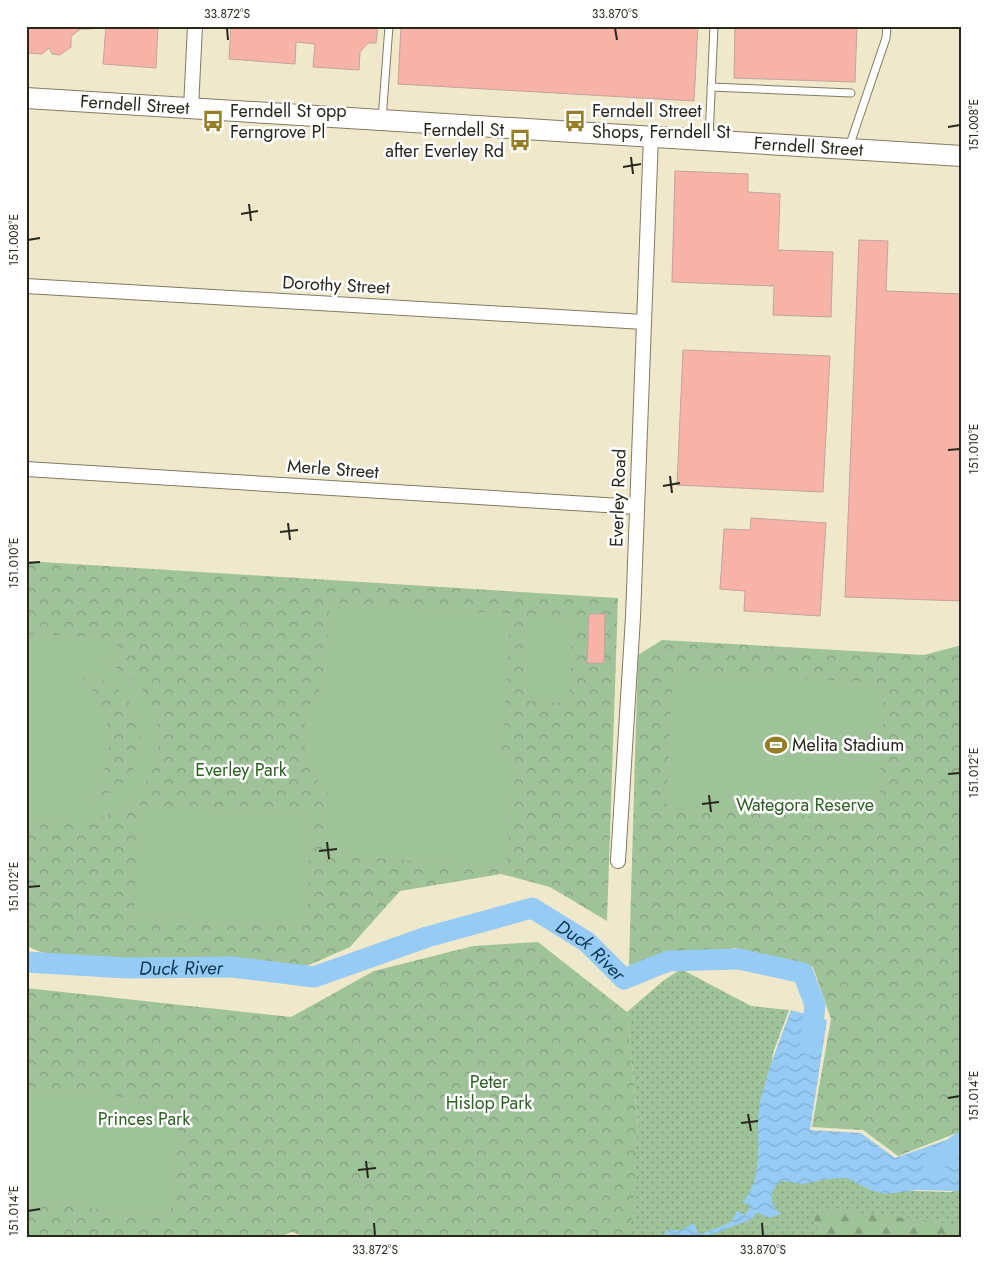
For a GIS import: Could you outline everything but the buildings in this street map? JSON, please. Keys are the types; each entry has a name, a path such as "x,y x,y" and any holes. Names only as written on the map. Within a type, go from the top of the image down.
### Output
{"main road":[{"name":"Ferndell Street","path":"26,98 962,156"}],"street":[{"path":"191,108 195,26"},
{"name":"Everley Road","path":"618,861 633,617 651,136"},
{"name":"Dorothy Street","path":"26,286 644,322"},
{"name":"Merle Street","path":"26,469 637,507"}],"lane":[{"path":"382,120 389,26"},
{"path":"709,140 714,26"},
{"path":"849,149 886,38 887,26"},
{"path":"711,87 851,93"}],"green space":[{"name":"Everley Park","path":"26,561 618,598 607,921 550,887 501,874 400,891 350,947 275,980 211,963 139,971 137,963 88,971 26,946"},
{"path":"330,602 511,614 500,756 515,757 506,868 323,854 328,794 320,785 309,763 304,740 304,729 310,705 325,679"},
{"path":"528,614 573,617 569,703 523,701"},
{"path":"26,634 118,638 116,661 98,660 129,675 148,699 156,716 159,734 158,753 153,770 144,786 132,800 108,815 79,819 56,818 26,823","holes":["79,675 105,681 124,696 136,715 140,736 138,758 127,778 109,793 84,801 100,780 106,766 109,738 108,724 103,710 89,686"]},
{"name":"Wategora Reserve","path":"662,640 924,655 962,645 962,1131 898,1156 863,1130 812,1127 831,1019 813,967 735,948 629,965 638,655"},
{"name":"Melita Stadium","path":"673,671 885,683 878,820 666,808"},
{"path":"138,805 311,812 307,924 134,918"},
{"path":"538,942 627,1012 638,1126 633,1214 626,1237 306,1237 292,1232 279,1237 26,1237 26,988 291,1017 374,971 473,946"},
{"path":"681,969 751,1006 789,1010 773,1053 763,1124 846,1166 878,1190 952,1192 962,1185 962,1237 626,1237 638,1126 627,1012 663,981"},
{"name":"Princes Park","path":"26,1088 181,1103 170,1216 26,1202"},
{"path":"834,1210 962,1225 962,1237 822,1237 812,1214"}],"water":[{"path":"791,1010 827,1020 810,1130 861,1133 895,1158 949,1139 962,1149 962,1189 957,1191 918,1190 885,1194 870,1190 847,1178 827,1179 803,1184 781,1181 772,1193 772,1202 781,1214 769,1218 757,1212 752,1219 706,1237 661,1237 668,1230 681,1230 694,1223 699,1235 731,1222 737,1211 745,1215 750,1206 743,1202 755,1179 757,1167 760,1102 770,1067"}],"waterway":[{"name":"Duck River","path":"26,962 126,968 232,967 314,977 427,937 532,908 587,942 624,979 668,961 739,959 803,973 815,1005 811,1045"},
{"name":"Duck River","path":"933,1162 962,1142"}],"place":[{"name":"Ferndell St opp Ferngrove Pl","path":"213,121"},
{"name":"Ferndell Street Shops, Ferndell St","path":"575,121"},
{"name":"Ferndell St after Everley Rd","path":"520,140"},
{"name":"Melita Stadium","path":"776,745"}],"park label":[{"name":"Peter Hislop Park","path":"489,1092"}]}
